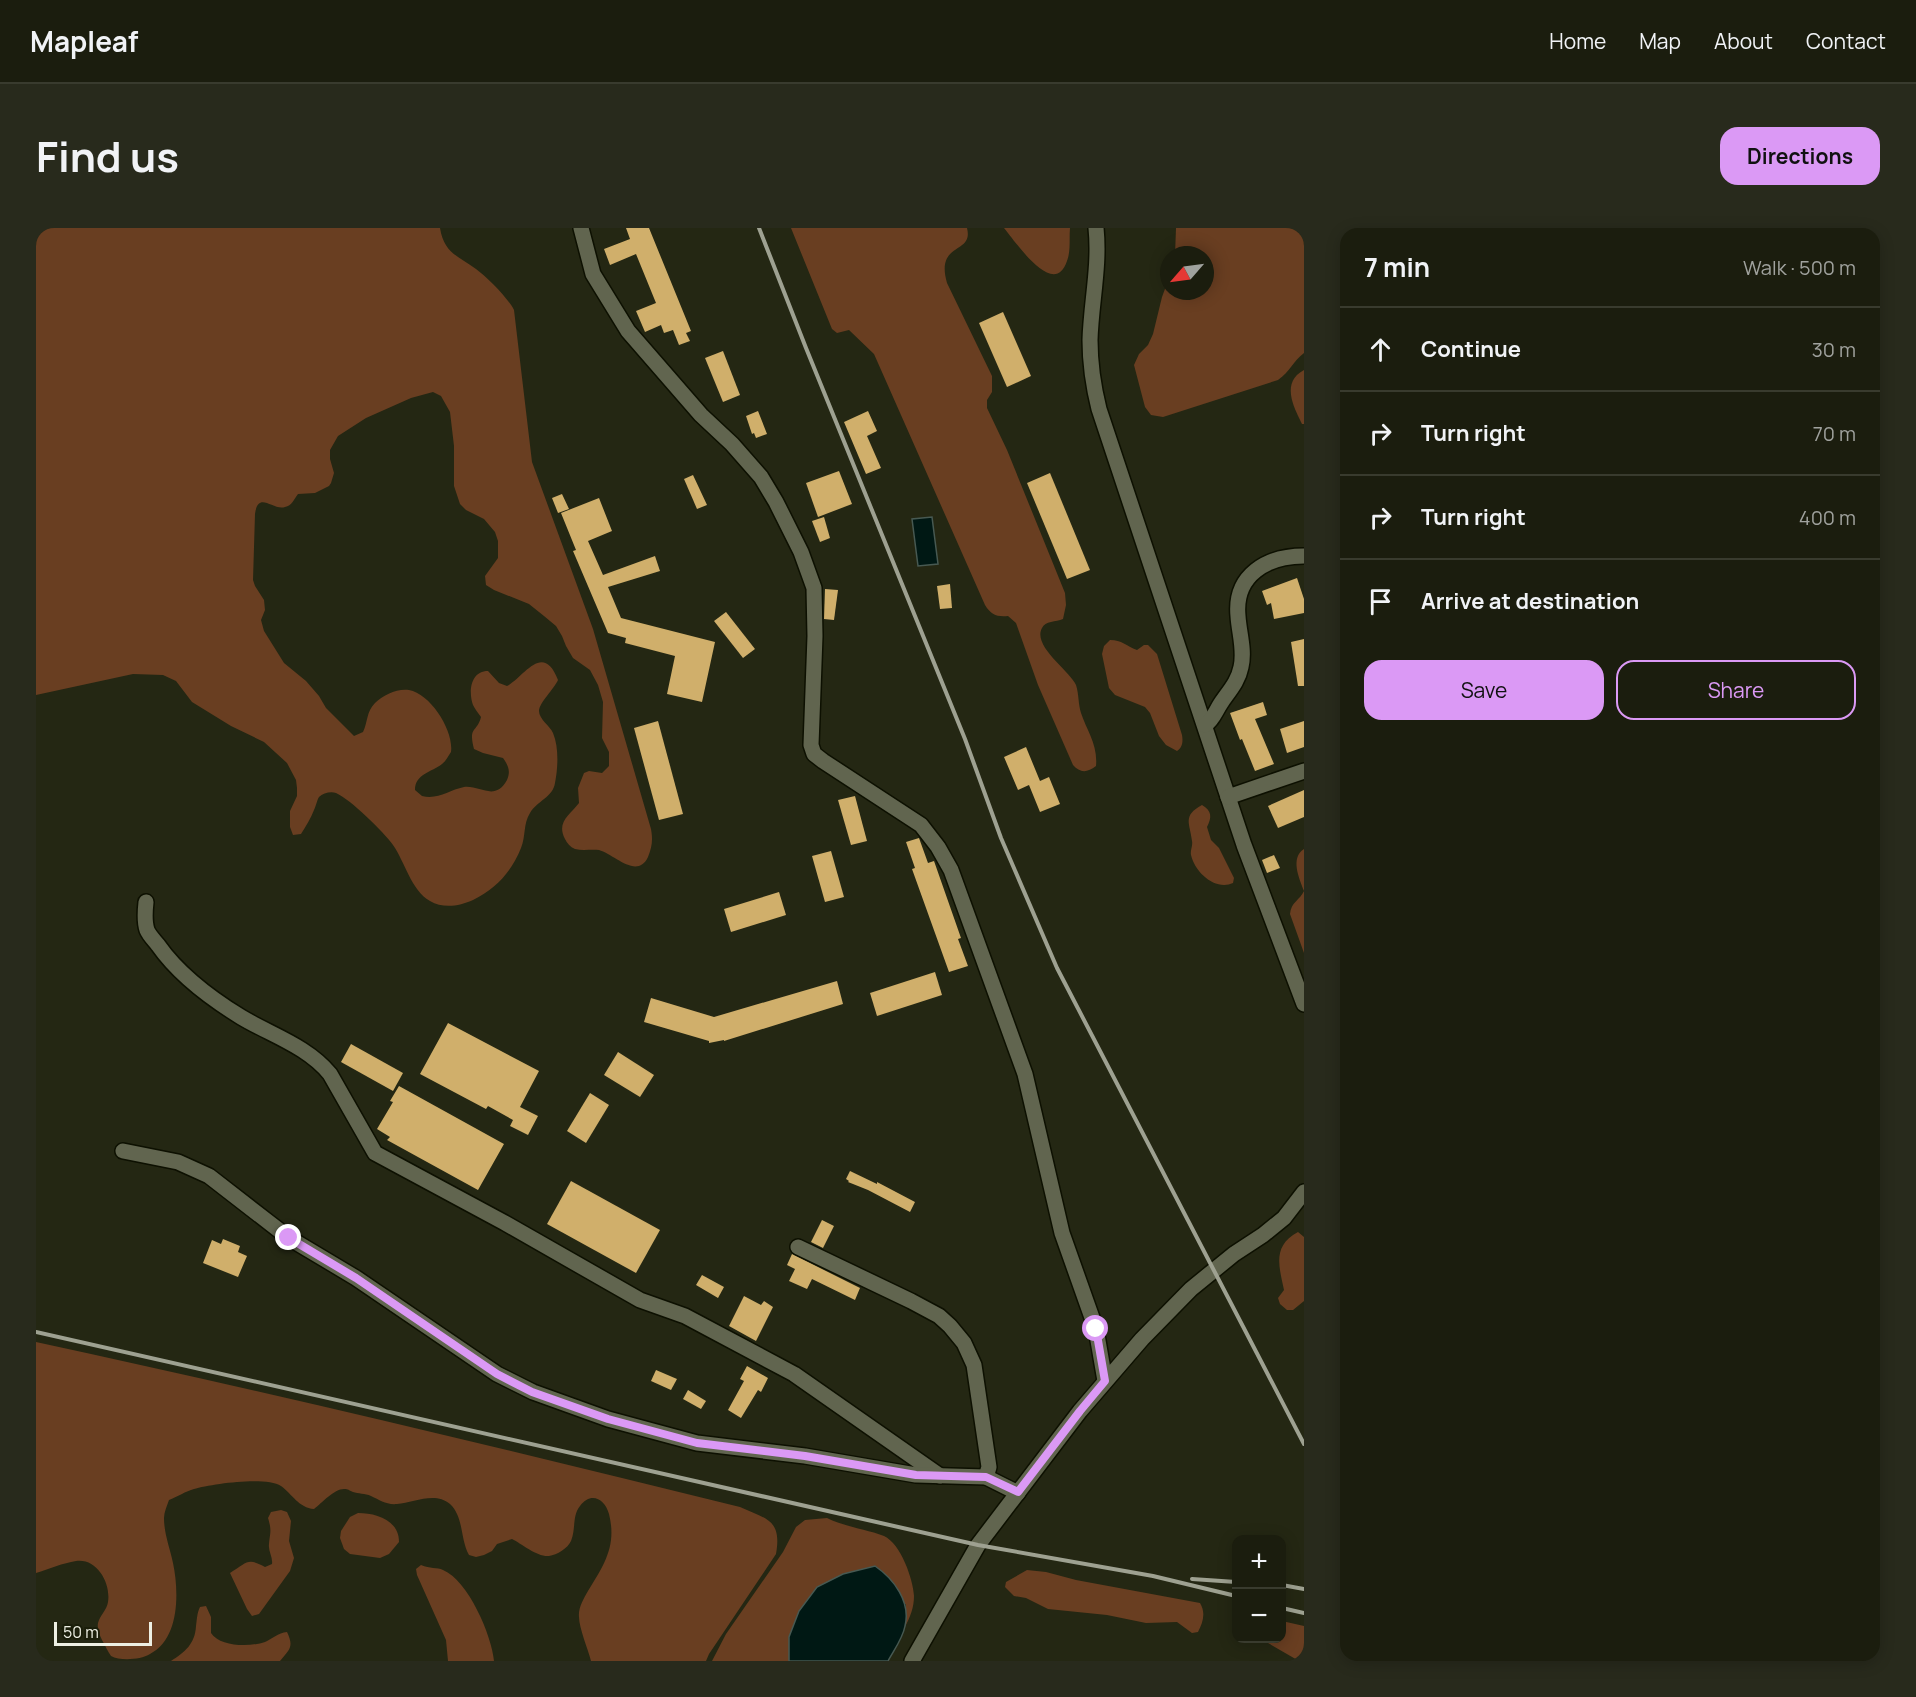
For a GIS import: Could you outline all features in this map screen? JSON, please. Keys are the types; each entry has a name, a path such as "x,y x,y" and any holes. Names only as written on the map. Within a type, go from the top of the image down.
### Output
{"street":[{"path":"581,228 593,274 628,331 701,415 732,444 761,477 777,502 801,552 814,588 810,745 814,754 921,825 938,847 951,870 1025,1074 1062,1233 1096,1329 1105,1381"},
{"path":"1096,228 1096,280 1090,338 1091,378 1099,409 1244,845 1304,1004"},
{"path":"1204,725 1210,722 1234,686 1241,666 1242,643 1238,597 1245,580 1265,564 1290,556 1304,556"},
{"path":"1228,796 1304,771"},
{"path":"146,902 147,930 166,957 198,988 241,1017 306,1052 321,1063 330,1074 375,1154 505,1223 639,1300 685,1316 794,1374 940,1476"},
{"path":"123,1151 178,1162 209,1176 289,1238 356,1278 497,1374 532,1392 608,1419 697,1443 805,1456 916,1475 986,1477 1018,1492"},
{"path":"912,1661 978,1545 1105,1381 1191,1289 1284,1218 1304,1192"},
{"path":"798,1247 939,1316 964,1343 974,1365 989,1467 986,1477"}],"shaded area":[{"path":"36,228 440,228 448,249 486,277 514,310 532,462 593,629 651,829 651,847 643,863 632,866 599,850 575,849 565,839 563,823 579,803 578,788 584,773 589,771 602,773 609,766 609,752 602,738 603,702 598,685 590,670 573,658 556,626 529,604 486,585 485,576 498,558 498,541 495,532 484,519 466,510 460,504 454,486 454,446 450,412 441,396 433,392 411,398 366,418 338,436 330,450 334,473 329,486 315,493 298,494 291,504 285,507 259,503 255,514 253,580 264,600 265,610 261,620 264,631 284,663 306,681 326,708 354,736 363,732 370,710 375,703 391,693 409,690 425,698 433,706 449,734 451,752 442,764 418,780 415,790 422,796 438,796 464,787 492,791 502,787 509,774 508,766 503,758 474,749 472,742 473,733 481,717 472,700 471,688 474,678 488,671 499,683 507,686 540,662 546,663 552,669 558,680 541,704 539,711 553,733 556,745 557,764 554,788 530,813 526,821 523,844 517,856 508,872 489,890 463,904 446,906 430,901 413,883 389,839 358,809 336,793 327,793 319,797 301,834 293,835 290,827 290,811 297,796 297,788 296,780 287,763 264,742 231,726 192,702 176,681 163,675 133,674 36,695"},
{"path":"791,228 967,228 968,236 965,242 946,260 947,283 992,376 992,392 987,400 987,408 1007,450 1065,593 1066,605 1063,619 1046,624 1040,635 1047,650 1076,685 1081,713 1095,751 1096,766 1093,768 1081,771 1073,765 1038,685 1016,623 1008,616 997,616 985,605 874,354 849,330 837,333 832,329"},
{"path":"1004,228 1070,228 1068,257 1061,271 1053,274 1044,271 1025,254"},
{"path":"1176,228 1304,228 1304,353 1278,380 1163,417 1151,415 1145,407 1134,365 1153,334 1161,300 1214,300 1214,246 1175,246"},
{"path":"1304,370 1304,424 1302,424 1295,410 1291,388 1297,375"},
{"path":"1110,640 1121,642 1137,650 1148,645 1157,654 1182,735 1182,744 1177,751 1166,745 1159,736 1150,713 1145,707 1115,695 1109,688 1102,654 1104,646"},
{"path":"1202,805 1210,815 1207,827 1211,840 1219,848 1234,878 1233,883 1220,885 1207,879 1193,862 1189,820 1192,813"},
{"path":"1304,849 1304,891 1298,874 1297,858"},
{"path":"1304,891 1304,953 1290,914 1292,907"},
{"path":"1298,1232 1304,1237 1304,1301 1293,1310 1287,1310 1280,1304 1278,1298 1284,1290 1279,1257 1284,1244"},
{"path":"36,1342 389,1422 740,1507 765,1518 774,1527 777,1534 776,1554 706,1661 591,1661 580,1627 579,1610 608,1555 611,1536 609,1514 604,1504 597,1499 584,1501 580,1506 576,1514 571,1541 559,1553 544,1556 512,1539 497,1544 492,1551 476,1557 469,1555 466,1549 458,1515 450,1504 438,1498 393,1504 344,1489 332,1494 314,1509 304,1506 281,1486 274,1483 251,1481 213,1485 191,1490 169,1500 165,1511 165,1530 176,1587 175,1613 167,1637 160,1647 146,1656 130,1659 115,1658 109,1653 98,1629 99,1620 107,1605 108,1595 101,1573 90,1563 76,1561 36,1573"},
{"path":"281,1510 287,1512 291,1521 289,1541 294,1558 290,1571 259,1614 252,1616 230,1573 247,1562 254,1562 265,1567 272,1564 268,1518 271,1512"},
{"path":"358,1513 379,1516 395,1528 399,1542 389,1554 380,1558 350,1554 344,1549 340,1538 341,1531 350,1517"},
{"path":"827,1518 884,1536 896,1546 909,1572 914,1596 905,1627 906,1604 789,1637 789,1661 712,1661 726,1634 783,1552 796,1527 805,1520"},
{"path":"421,1565 443,1570 461,1585 484,1624 494,1661 448,1661 446,1640 417,1575 416,1569"},
{"path":"1027,1570 1200,1603 1203,1610 1202,1621 1198,1632 1192,1633 1177,1622 1146,1623 1107,1615 1048,1609 1026,1598 1014,1596 1005,1587 1006,1582"},
{"path":"206,1606 211,1617 211,1633 215,1638 236,1645 252,1645 287,1632 290,1641 288,1651 280,1661 171,1661 185,1651 191,1643 199,1609"},
{"path":"1286,1622 1304,1626 1304,1661 1299,1661 1268,1643 1286,1643"}],"water":[{"path":"932,517 938,564 918,566 912,519"},
{"path":"875,1566 889,1577 906,1608 904,1630 888,1661 789,1661 789,1637 799,1611 817,1587 843,1574"}],"building":[{"path":"626,228 649,228 691,331 686,333 690,341 679,345 673,330 664,333 661,325 645,332 636,311 656,303 636,254 610,265 604,249 630,239"},
{"path":"1003,312 1031,376 1007,387 979,323"},
{"path":"723,351 740,395 723,402 705,358"},
{"path":"758,411 767,434 756,438 754,433 752,434 746,416"},
{"path":"868,411 877,431 867,436 881,468 866,474 844,422"},
{"path":"839,471 852,504 818,517 806,483"},
{"path":"1050,473 1090,570 1067,579 1027,483"},
{"path":"693,475 707,505 697,509 684,479"},
{"path":"562,494 569,509 558,513 552,498"},
{"path":"599,498 612,531 588,541 603,575 655,556 660,571 608,587 621,618 715,642 702,702 667,694 675,656 625,643 626,638 608,633 573,551 576,550 561,513"},
{"path":"824,517 830,538 820,542 812,521"},
{"path":"1297,578 1304,599 1304,613 1274,619 1271,603 1267,605 1262,591"},
{"path":"950,584 952,608 940,609 937,586"},
{"path":"825,589 838,590 834,620 824,619"},
{"path":"726,612 755,649 743,658 714,621"},
{"path":"1304,639 1304,686 1298,686 1291,642"},
{"path":"1263,702 1267,715 1255,719 1274,764 1255,771 1230,713"},
{"path":"658,721 683,814 659,820 634,728"},
{"path":"1304,721 1304,747 1287,753 1280,729"},
{"path":"1026,747 1040,781 1049,777 1060,804 1040,812 1029,785 1018,790 1004,757"},
{"path":"1304,790 1304,817 1278,828 1268,806"},
{"path":"855,796 867,841 851,845 838,800"},
{"path":"919,838 928,863 934,861 961,938 958,939 968,966 949,972 912,869 915,868 906,842"},
{"path":"831,851 844,897 825,902 812,856"},
{"path":"1274,855 1280,868 1267,873 1262,860"},
{"path":"779,892 786,915 731,932 724,909"},
{"path":"935,972 942,995 877,1016 870,993"},
{"path":"837,981 843,1004 724,1041 709,1043 709,1041 644,1022 651,998 714,1017"},
{"path":"448,1023 539,1071 520,1107 538,1116 528,1135 510,1126 513,1120 488,1106 486,1109 420,1074"},
{"path":"351,1044 403,1073 393,1091 341,1062"},
{"path":"618,1052 654,1075 640,1097 604,1075"},
{"path":"399,1086 504,1144 478,1190 387,1140 390,1137 377,1129 393,1102 390,1101"},
{"path":"590,1093 609,1105 586,1143 567,1131"},
{"path":"850,1171 915,1202 910,1212 848,1182 846,1179"},
{"path":"571,1181 660,1230 636,1273 547,1224"},
{"path":"822,1220 834,1226 823,1248 811,1242"},
{"path":"223,1239 240,1246 238,1252 247,1256 238,1277 203,1263 212,1240 221,1244"},
{"path":"792,1254 860,1288 855,1300 812,1279 807,1289 789,1281 795,1269 787,1265"},
{"path":"702,1275 724,1287 718,1298 696,1285"},
{"path":"744,1296 761,1305 764,1301 773,1307 756,1341 729,1326"},
{"path":"747,1366 768,1378 761,1392 758,1390 741,1418 728,1410 744,1381 740,1379"},
{"path":"656,1370 677,1379 671,1390 651,1381"},
{"path":"688,1390 706,1401 701,1409 683,1399"}],"railway":[{"path":"759,228 965,739 1001,838 1057,968 1304,1444"},
{"path":"36,1332 978,1545 1153,1576 1232,1595"},
{"path":"1192,1579 1232,1582"},
{"path":"1286,1586 1304,1589"},
{"path":"1286,1609 1304,1613"}],"route":[{"path":"289,1238 356,1278 497,1374 532,1392 608,1419 697,1443 805,1456 916,1475 986,1477 1018,1492 1105,1381 1096,1329"}]}
